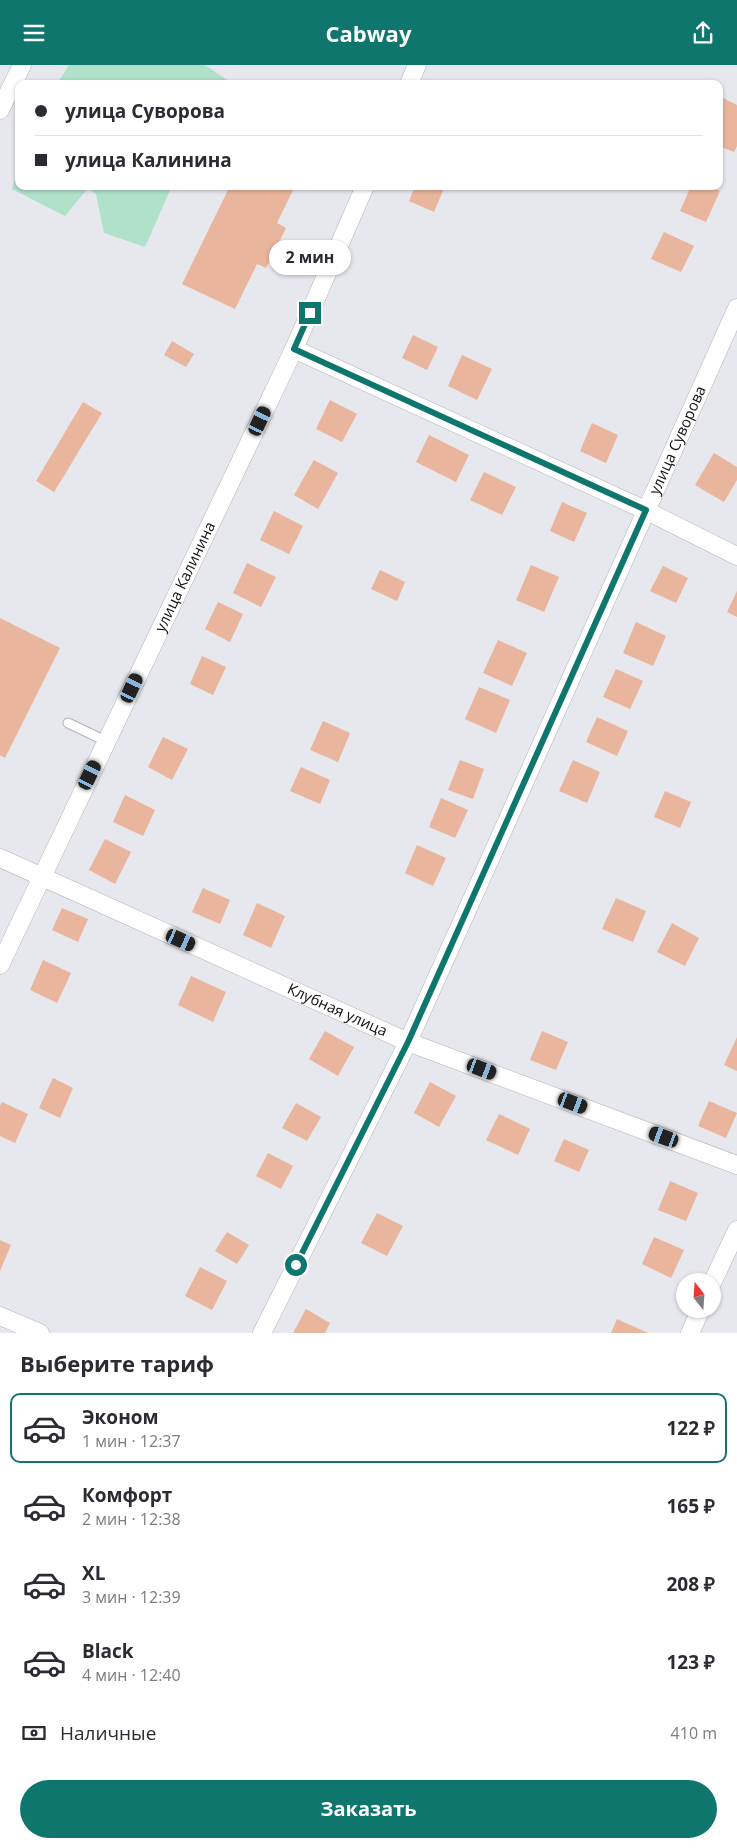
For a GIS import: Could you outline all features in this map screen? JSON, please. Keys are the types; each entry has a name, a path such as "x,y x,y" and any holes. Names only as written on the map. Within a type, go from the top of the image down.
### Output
{"street":[{"path":"0,110 22,65"},
{"path":"411,80 417,65"},
{"name":"улица Калинина","path":"0,965 294,349 363,190"},
{"name":"улица Суворова","path":"262,1333 408,1042 737,308"},
{"path":"294,349 646,510 737,556"},
{"name":"Клубная улица","path":"0,858 408,1042 737,1165"},
{"path":"717,1273 737,1230"},
{"path":"0,1316 40,1333"},
{"path":"690,1333 697,1318"}],"lane":[{"path":"68,723 106,741"}],"green space":[{"path":"69,65 205,65 227,80 60,80"},
{"path":"15,177 15,190 86,190 65,216 12,189"},
{"path":"91,190 170,190 145,247 104,233 96,194"}],"building":[{"path":"723,98 737,105 737,146 734,152 723,148"},
{"path":"228,190 293,190 277,223 286,228 266,268 257,264 235,309 182,284"},
{"path":"413,190 443,190 434,212 409,201"},
{"path":"689,190 720,191 706,222 680,211"},
{"path":"664,232 694,246 681,272 651,259"},
{"path":"413,335 438,347 427,370 402,358"},
{"path":"172,341 194,354 186,367 164,355"},
{"path":"462,355 492,369 477,400 448,386"},
{"path":"330,400 357,414 342,442 316,429"},
{"path":"83,402 102,413 54,492 36,481"},
{"path":"592,423 618,435 606,463 580,451"},
{"path":"429,435 469,455 456,482 416,462"},
{"path":"714,453 737,467 737,480 724,502 695,485"},
{"path":"314,460 338,473 318,509 294,495"},
{"path":"484,472 516,487 502,515 470,500"},
{"path":"562,502 587,513 574,542 550,531"},
{"path":"274,511 303,526 289,554 260,540"},
{"path":"247,563 276,577 261,607 233,593"},
{"path":"531,565 559,577 544,612 516,600"},
{"path":"663,566 688,578 676,603 650,591"},
{"path":"380,570 405,582 397,601 371,589"},
{"path":"737,591 737,617 727,612"},
{"path":"218,602 243,614 230,642 205,629"},
{"path":"0,618 60,648 5,758 0,755"},
{"path":"636,622 666,636 653,666 623,653"},
{"path":"498,640 527,653 512,686 483,673"},
{"path":"202,656 226,667 213,695 190,684"},
{"path":"616,669 643,681 630,709 603,697"},
{"path":"479,687 510,700 496,733 465,719"},
{"path":"597,717 628,731 617,756 586,742"},
{"path":"323,721 350,733 338,762 310,750"},
{"path":"163,737 188,749 172,780 148,767"},
{"path":"460,760 484,769 473,799 448,790"},
{"path":"573,760 600,772 587,803 559,791"},
{"path":"301,767 330,780 320,804 290,791"},
{"path":"665,791 691,802 680,828 654,817"},
{"path":"125,795 155,810 143,836 113,822"},
{"path":"441,798 468,810 455,838 429,827"},
{"path":"105,839 131,852 115,884 89,870"},
{"path":"417,845 446,858 433,886 405,873"},
{"path":"203,888 230,900 220,924 192,912"},
{"path":"616,898 646,911 633,942 602,929"},
{"path":"257,903 285,916 271,948 243,935"},
{"path":"62,908 88,919 78,942 52,930"},
{"path":"672,923 699,938 685,966 657,952"},
{"path":"43,960 71,973 57,1003 30,990"},
{"path":"191,976 226,992 213,1022 178,1005"},
{"path":"325,1031 354,1047 338,1076 309,1059"},
{"path":"542,1031 568,1042 556,1070 530,1060"},
{"path":"737,1037 737,1071 724,1065"},
{"path":"53,1078 73,1088 60,1118 39,1108"},
{"path":"430,1082 456,1096 439,1127 414,1113"},
{"path":"709,1101 737,1113 726,1138 698,1126"},
{"path":"2,1102 28,1114 15,1143 0,1136 0,1106"},
{"path":"296,1103 321,1117 307,1141 282,1128"},
{"path":"499,1114 530,1129 518,1155 486,1140"},
{"path":"564,1139 589,1150 579,1172 554,1161"},
{"path":"268,1153 293,1166 281,1189 256,1176"},
{"path":"670,1181 698,1193 686,1221 658,1210"},
{"path":"377,1213 403,1226 387,1256 361,1243"},
{"path":"227,1232 249,1245 237,1264 215,1251"},
{"path":"654,1237 684,1250 671,1278 642,1264"},
{"path":"0,1240 11,1245 0,1271"},
{"path":"200,1267 227,1281 212,1310 185,1296"},
{"path":"306,1309 330,1323 325,1333 293,1333"},
{"path":"617,1319 648,1333 611,1333"}],"route":[{"path":"296,1265 408,1042 646,510 294,349 310,313"}]}
